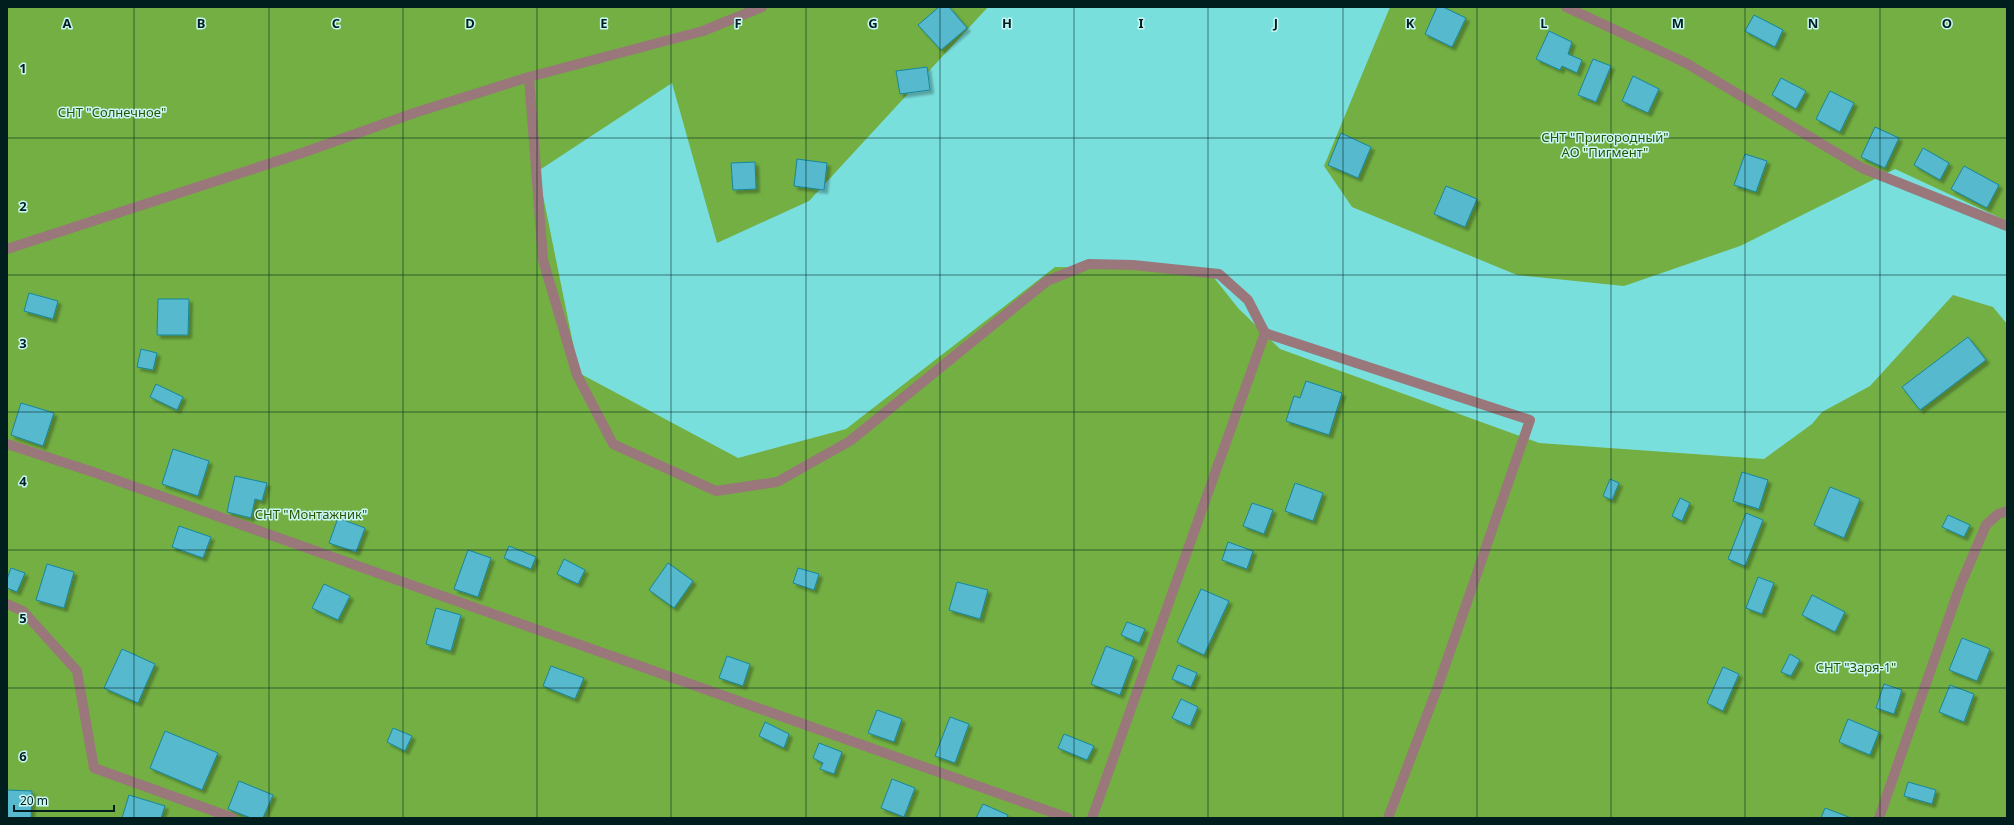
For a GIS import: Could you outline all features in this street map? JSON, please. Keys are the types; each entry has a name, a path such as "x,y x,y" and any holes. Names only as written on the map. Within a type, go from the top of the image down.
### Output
{"street":[{"path":"7,249 288,158 417,112 529,77 703,31 762,7"},
{"path":"1566,7 1686,63 1862,168 2007,226"},
{"path":"529,77 543,260 576,375 613,444 716,491 777,482 850,441 1048,281 1089,264 1133,265 1219,274 1248,300 1265,333 1530,420 1438,686 1388,818"},
{"path":"1092,818 1265,333"},
{"path":"7,444 101,475 1068,818"},
{"path":"1879,818 1960,586 1986,524 1998,514 2007,511"},
{"path":"7,604 23,611 77,672 94,768 234,818"}],"green space":[{"path":"7,7 988,7 809,201 717,243 672,83 538,171 579,373 738,458 846,429 1055,267 1207,269 1238,308 1280,349 1539,443 1764,459 1812,424 1822,412 1870,386 1953,295 1993,307 2007,324 2007,818 7,818"},
{"name":"СНТ \"Пригородный\" АО \"Пигмент\"","path":"1390,7 2007,7 2007,221 1895,169 1740,246 1624,286 1517,275 1352,207 1324,166"}],"building":[{"path":"939,7 949,7 967,28 941,50 918,25"},
{"path":"1437,7 1443,7 1466,18 1452,47 1425,34"},
{"path":"1754,15 1783,30 1775,47 1745,31"},
{"path":"1549,31 1572,42 1568,54 1582,60 1577,73 1562,66 1560,70 1536,59"},
{"path":"1593,59 1611,66 1596,102 1578,95"},
{"path":"927,67 930,90 900,94 896,71"},
{"path":"1633,76 1659,89 1648,113 1622,101"},
{"path":"1781,78 1806,91 1796,109 1772,95"},
{"path":"1830,91 1854,103 1840,132 1816,119"},
{"path":"1875,127 1899,138 1885,168 1861,157"},
{"path":"1341,133 1371,147 1358,178 1328,165"},
{"path":"1923,148 1949,163 1940,180 1914,165"},
{"path":"1745,154 1767,161 1756,192 1734,185"},
{"path":"797,159 827,163 824,190 794,186"},
{"path":"755,162 756,189 733,190 731,163"},
{"path":"1964,166 1999,185 1987,208 1951,189"},
{"path":"1446,186 1477,199 1465,227 1434,214"},
{"path":"29,293 58,301 53,319 24,311"},
{"path":"158,299 189,299 188,335 157,335"},
{"path":"1968,337 1986,360 1920,410 1902,387"},
{"path":"141,349 157,353 153,370 137,367"},
{"path":"1306,381 1342,393 1329,435 1286,421 1294,396 1300,398"},
{"path":"156,384 183,397 177,410 150,397"},
{"path":"21,403 54,413 43,446 11,435"},
{"path":"173,449 209,461 198,496 162,484"},
{"path":"1742,472 1768,480 1759,509 1733,501"},
{"path":"235,476 267,483 262,501 255,499 251,518 227,512"},
{"path":"1610,479 1619,483 1612,500 1603,496"},
{"path":"1295,483 1323,493 1313,521 1285,511"},
{"path":"1830,487 1860,499 1844,538 1814,525"},
{"path":"1680,498 1690,503 1682,521 1672,516"},
{"path":"1252,503 1273,510 1264,534 1243,526"},
{"path":"1746,513 1763,520 1745,566 1728,559"},
{"path":"1948,515 1970,525 1964,537 1942,527"},
{"path":"338,518 365,528 356,552 329,543"},
{"path":"179,526 211,537 203,558 172,547"},
{"path":"1228,542 1253,551 1247,569 1222,560"},
{"path":"509,546 536,557 531,569 504,558"},
{"path":"468,550 491,558 478,597 454,589"},
{"path":"564,559 585,570 578,584 557,574"},
{"path":"668,563 693,581 674,608 649,590"},
{"path":"47,564 74,572 64,608 36,600"},
{"path":"11,568 25,573 17,592 7,588 7,579"},
{"path":"798,568 819,574 814,590 793,583"},
{"path":"1758,577 1774,583 1762,614 1746,608"},
{"path":"957,582 988,590 980,619 949,610"},
{"path":"324,584 350,596 338,620 312,608"},
{"path":"1201,589 1229,601 1204,655 1177,642"},
{"path":"1812,595 1845,612 1835,632 1802,615"},
{"path":"436,608 461,615 451,651 426,644"},
{"path":"1127,622 1145,629 1139,643 1121,635"},
{"path":"1962,638 1990,649 1977,681 1949,670"},
{"path":"1106,646 1134,657 1120,695 1091,684"},
{"path":"122,649 155,664 138,703 104,688"},
{"path":"1790,654 1800,660 1791,676 1781,672"},
{"path":"727,656 750,664 743,686 719,678"},
{"path":"1178,665 1197,673 1191,687 1172,679"},
{"path":"551,666 584,678 575,699 543,686"},
{"path":"1723,667 1739,674 1723,711 1707,703"},
{"path":"1884,684 1902,690 1894,714 1876,708"},
{"path":"1950,685 1974,694 1964,722 1939,712"},
{"path":"1181,699 1198,707 1190,726 1172,718"},
{"path":"877,710 902,719 894,742 868,733"},
{"path":"950,717 969,724 955,763 935,756"},
{"path":"1848,719 1879,732 1870,755 1839,742"},
{"path":"765,722 789,734 784,748 759,736"},
{"path":"393,728 412,736 405,751 387,742"},
{"path":"165,731 218,753 202,790 150,768"},
{"path":"1064,734 1094,746 1087,760 1058,748"},
{"path":"819,743 842,752 834,774 820,769 823,763 813,758"},
{"path":"892,779 915,788 904,817 881,808"},
{"path":"239,781 273,795 263,818 251,818 228,809"},
{"path":"1908,782 1936,790 1932,804 1904,796"},
{"path":"7,790 32,791 31,818 7,818"},
{"path":"129,795 165,806 161,818 122,818"},
{"path":"983,804 1008,815 1007,818 976,818"},
{"path":"1825,808 1851,818 1821,818"}],"park label":[{"name":"СНТ \"Солнечное\"","path":"112,112"},
{"name":"СНТ \"Монтажник\"","path":"311,514"},
{"name":"СНТ \"Заря-1\"","path":"1856,667"}]}
